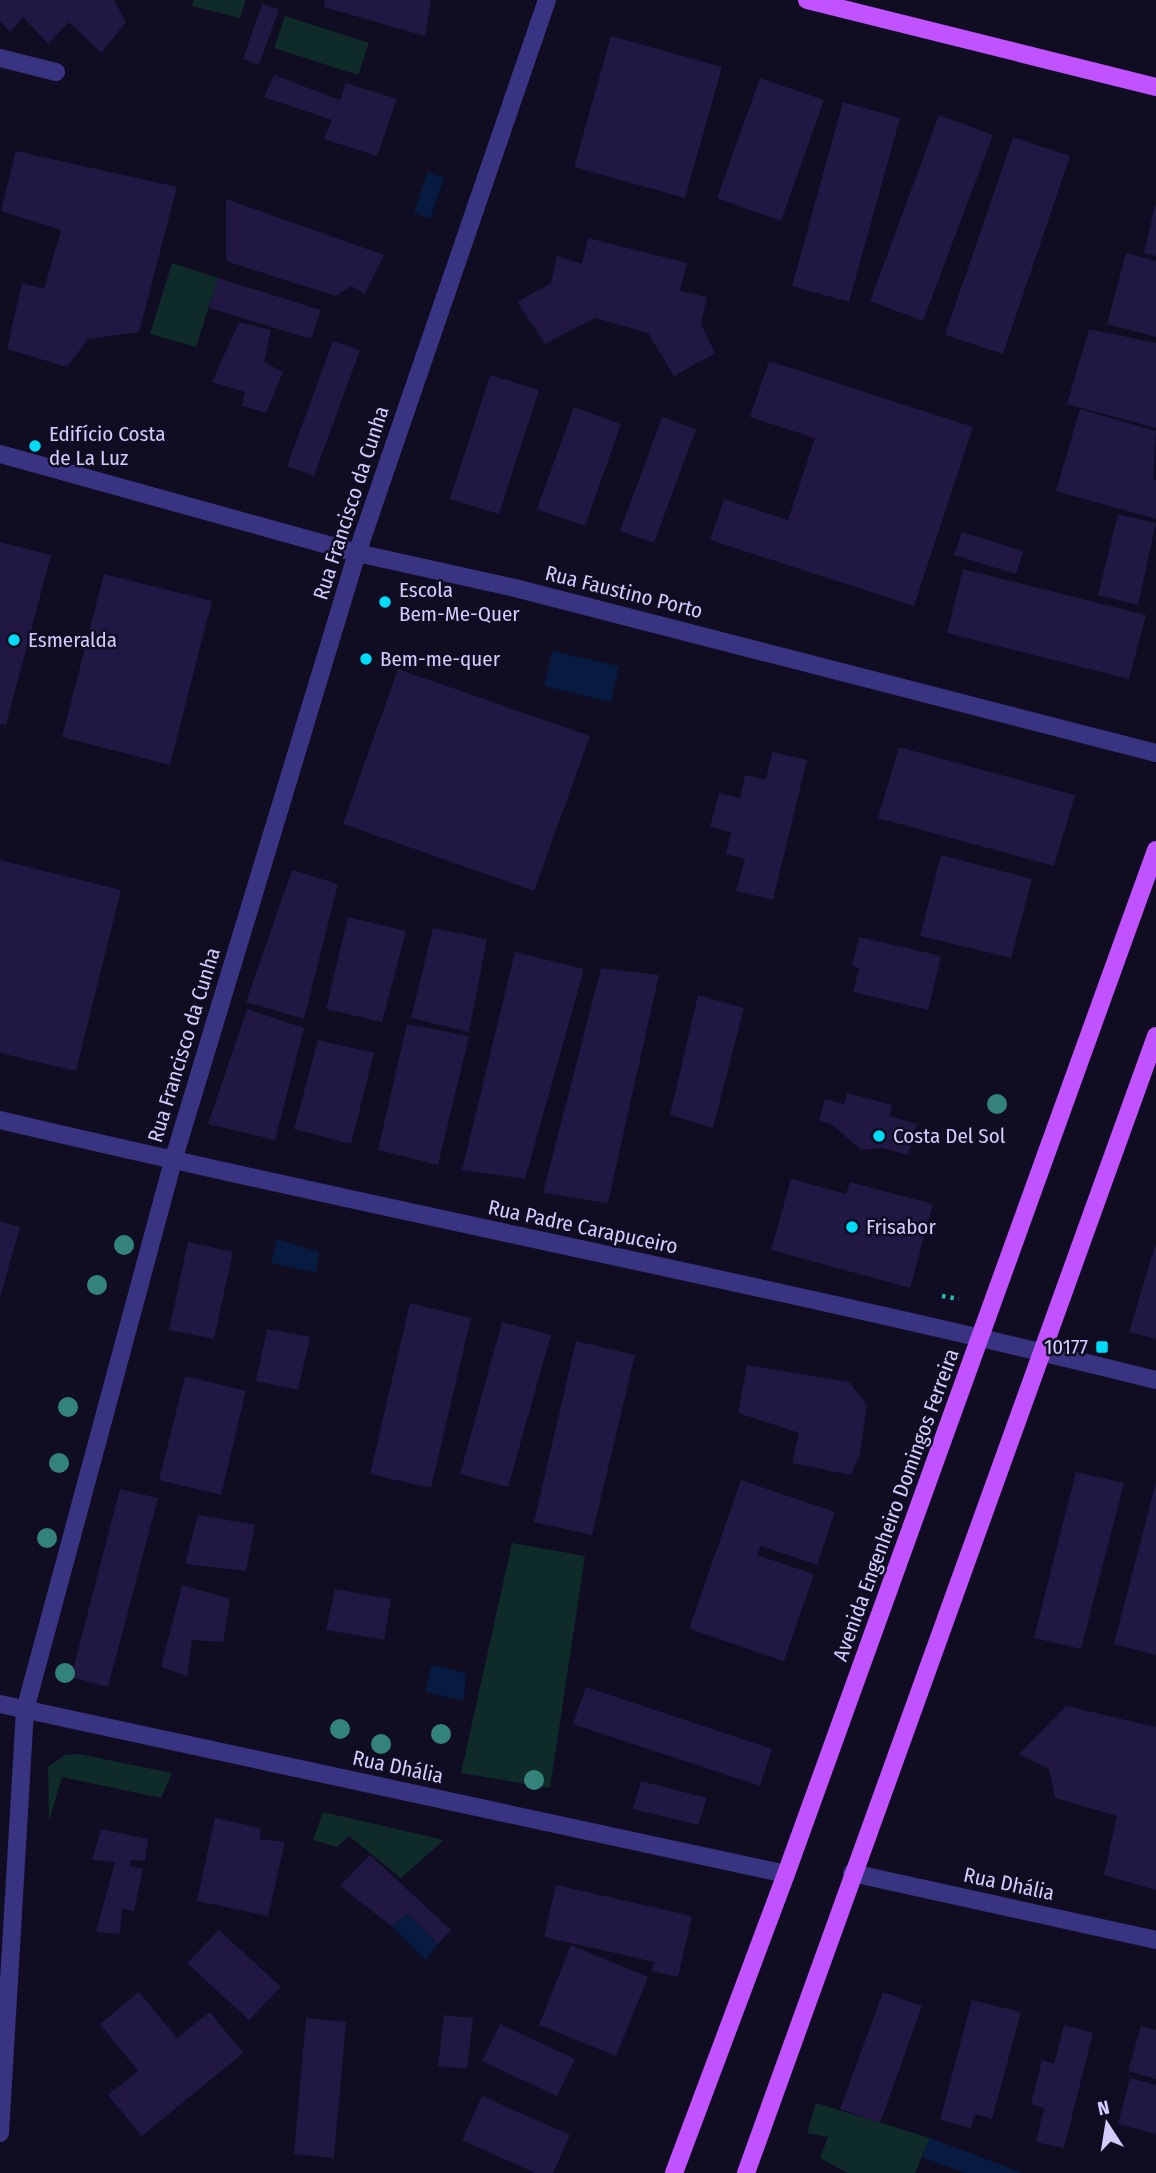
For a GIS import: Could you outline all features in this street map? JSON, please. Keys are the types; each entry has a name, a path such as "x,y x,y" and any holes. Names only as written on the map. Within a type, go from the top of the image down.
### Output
{"main road":[{"path":"807,0 1156,87"},
{"name":"Avenida Engenheiro Domingos Ferreira","path":"674,2173 786,1874 1156,850"},
{"path":"746,2173 1156,1036"}],"street":[{"name":"Rua Francisco da Cunha","path":"0,2133 25,1710 173,1161 357,553 547,0"},
{"path":"0,58 56,72"},
{"name":"Rua Faustino Porto","path":"0,454 357,553 516,588 1156,753"},
{"name":"Rua Padre Carapuceiro","path":"0,1120 173,1161 981,1337 1156,1380"},
{"name":"Rua Dhália","path":"0,1704 786,1874"},
{"name":"Rua Dhália","path":"852,1873 1156,1940"}],"path":[{"path":"942,1296 959,1299"}],"green space":[{"path":"193,0 246,0 240,18 192,6"},
{"path":"285,16 369,43 358,75 274,48"},
{"path":"172,263 218,278 196,347 150,334"},
{"path":"512,1543 585,1556 550,1788 461,1773"},
{"path":"79,1754 172,1773 161,1798 62,1777 49,1821 48,1767 65,1755"},
{"path":"323,1812 444,1840 401,1878 349,1836 337,1847 313,1840"},
{"path":"816,2103 930,2138 915,2173 848,2173 820,2158 828,2137 807,2133"}],"water":[{"path":"427,172 444,178 430,219 414,213"},
{"path":"552,651 619,666 611,702 544,686"},
{"path":"277,1239 319,1252 316,1273 271,1263"},
{"path":"431,1665 466,1673 464,1701 425,1692"},
{"path":"408,1913 438,1944 426,1960 391,1926"},
{"path":"930,2138 1023,2173 965,2173 921,2157"}],"building":[{"path":"0,0 114,0 126,22 101,53 69,22 48,44 23,17 10,32 0,21"},
{"path":"325,0 431,0 425,36 324,7"},
{"path":"262,4 279,9 259,65 243,59"},
{"path":"611,36 722,67 685,198 574,167"},
{"path":"274,75 340,100 346,83 397,99 377,156 324,139 332,120 264,97"},
{"path":"760,78 824,100 781,221 717,198"},
{"path":"843,102 900,118 849,302 792,286"},
{"path":"939,115 993,135 923,321 870,301"},
{"path":"1013,137 1070,156 1003,354 945,335"},
{"path":"16,151 177,187 139,332 88,339 67,367 7,349 22,283 44,289 61,230 1,211"},
{"path":"226,199 384,255 365,294 351,286 335,296 226,261"},
{"path":"1156,206 1156,256 1144,253"},
{"path":"588,238 687,263 680,291 707,297 701,324 715,353 674,376 648,333 595,318 545,344 517,302 551,283 557,256 582,264"},
{"path":"1126,253 1156,261 1156,337 1107,324"},
{"path":"218,278 321,310 311,339 209,308"},
{"path":"239,322 271,330 264,362 283,372 266,413 242,406 245,392 212,382"},
{"path":"1089,329 1156,343 1156,428 1067,404"},
{"path":"333,341 360,350 314,476 287,466"},
{"path":"769,361 973,427 914,606 710,540 724,499 788,520 815,438 750,417"},
{"path":"490,375 539,390 499,514 450,499"},
{"path":"574,407 621,424 585,526 537,509"},
{"path":"1080,409 1156,431 1153,479 1156,480 1156,519 1056,491"},
{"path":"662,417 696,429 654,543 620,531"},
{"path":"1118,514 1156,523 1138,605 1098,595"},
{"path":"962,532 1023,551 1016,574 954,555"},
{"name":"Esmeralda","path":"0,542 51,555 6,725 0,724"},
{"path":"963,569 1146,615 1129,679 947,633"},
{"path":"104,574 212,601 170,765 62,737"},
{"path":"398,669 590,736 534,891 343,824"},
{"path":"899,747 1075,795 1054,866 878,818"},
{"path":"772,752 807,760 773,900 736,891 745,859 726,854 731,832 710,827 719,793 740,798 745,775 766,780"},
{"path":"941,855 1032,879 1011,958 920,936"},
{"path":"0,860 121,890 76,1071 0,1053"},
{"path":"292,870 338,884 304,1019 246,1002"},
{"path":"348,917 406,931 382,1022 326,1009"},
{"path":"433,928 487,939 469,1032 411,1018"},
{"path":"859,937 941,956 928,1010 853,992 859,968 852,966"},
{"path":"515,952 584,969 525,1179 462,1170"},
{"path":"601,968 659,975 608,1203 543,1193"},
{"path":"698,995 744,1008 713,1128 670,1115"},
{"path":"247,1009 304,1028 275,1140 208,1124"},
{"path":"407,1024 469,1036 438,1165 378,1150"},
{"path":"318,1040 374,1053 351,1144 294,1129"},
{"name":"Costa Del Sol","path":"847,1093 892,1105 889,1116 917,1124 908,1155 882,1148 861,1150 831,1124 819,1121 825,1099 844,1104"},
{"name":"Frisabor","path":"791,1179 846,1194 850,1182 933,1204 910,1288 771,1250"},
{"path":"0,1221 20,1227 1,1294 0,1294"},
{"path":"188,1242 233,1252 214,1339 169,1330"},
{"path":"1156,1246 1156,1339 1129,1332"},
{"path":"410,1303 471,1318 431,1488 370,1474"},
{"path":"502,1322 551,1335 508,1487 460,1474"},
{"path":"267,1329 310,1337 298,1390 256,1381"},
{"path":"576,1341 635,1355 592,1535 534,1522"},
{"path":"747,1365 849,1382 867,1405 860,1454 851,1475 792,1463 799,1433 738,1413"},
{"path":"185,1376 246,1391 221,1495 159,1480"},
{"path":"1076,1472 1124,1483 1081,1649 1034,1638"},
{"path":"741,1480 835,1512 817,1565 761,1546 757,1555 814,1574 784,1661 689,1629"},
{"path":"1156,1482 1156,1655 1114,1644"},
{"path":"120,1489 158,1498 108,1687 71,1677"},
{"path":"198,1515 255,1525 246,1571 185,1564"},
{"path":"182,1585 230,1599 223,1642 192,1640 187,1676 161,1667"},
{"path":"335,1589 391,1599 384,1640 326,1630"},
{"path":"586,1687 772,1749 760,1786 573,1724"},
{"path":"1066,1706 1156,1727 1156,1890 1104,1875 1117,1816 1055,1798 1049,1769 1019,1754"},
{"path":"641,1781 707,1798 698,1825 633,1809"},
{"path":"215,1818 261,1828 260,1839 285,1842 268,1916 197,1901"},
{"path":"101,1829 148,1839 145,1861 131,1860 130,1866 143,1869 134,1911 122,1909 120,1934 96,1932 115,1862 92,1860"},
{"path":"370,1855 451,1930 438,1944 408,1913 391,1926 340,1886"},
{"path":"556,1885 692,1916 678,1977 652,1971 654,1962 544,1937"},
{"path":"219,1930 281,1987 249,2020 187,1963"},
{"path":"571,1945 648,1977 616,2056 539,2025"},
{"path":"139,1992 177,2038 210,2012 243,2053 142,2136 108,2095 138,2071 100,2024"},
{"path":"883,1992 922,2006 880,2123 840,2109"},
{"path":"972,2000 1021,2012 992,2119 975,2114 971,2128 940,2120"},
{"path":"444,2015 473,2018 467,2069 438,2066"},
{"path":"306,2018 346,2022 334,2158 294,2154"},
{"path":"500,2024 575,2059 557,2096 482,2061"},
{"path":"1064,2025 1093,2033 1064,2148 1036,2142 1044,2108 1031,2104 1042,2060 1054,2064"},
{"path":"1141,2026 1156,2030 1156,2079 1128,2071"},
{"path":"1130,2078 1156,2085 1156,2134 1118,2124"},
{"path":"482,2096 570,2135 553,2173 535,2173 462,2140"}],"place":[{"name":"Edifício Costa de La Luz","path":"35,446"},
{"name":"Escola Bem-Me-Quer","path":"385,602"},
{"name":"Esmeralda","path":"14,640"},
{"name":"Bem-me-quer","path":"366,659"},
{"name":"Costa Del Sol","path":"879,1136"},
{"name":"Frisabor","path":"852,1227"},
{"name":"10177","path":"1102,1347"}]}
